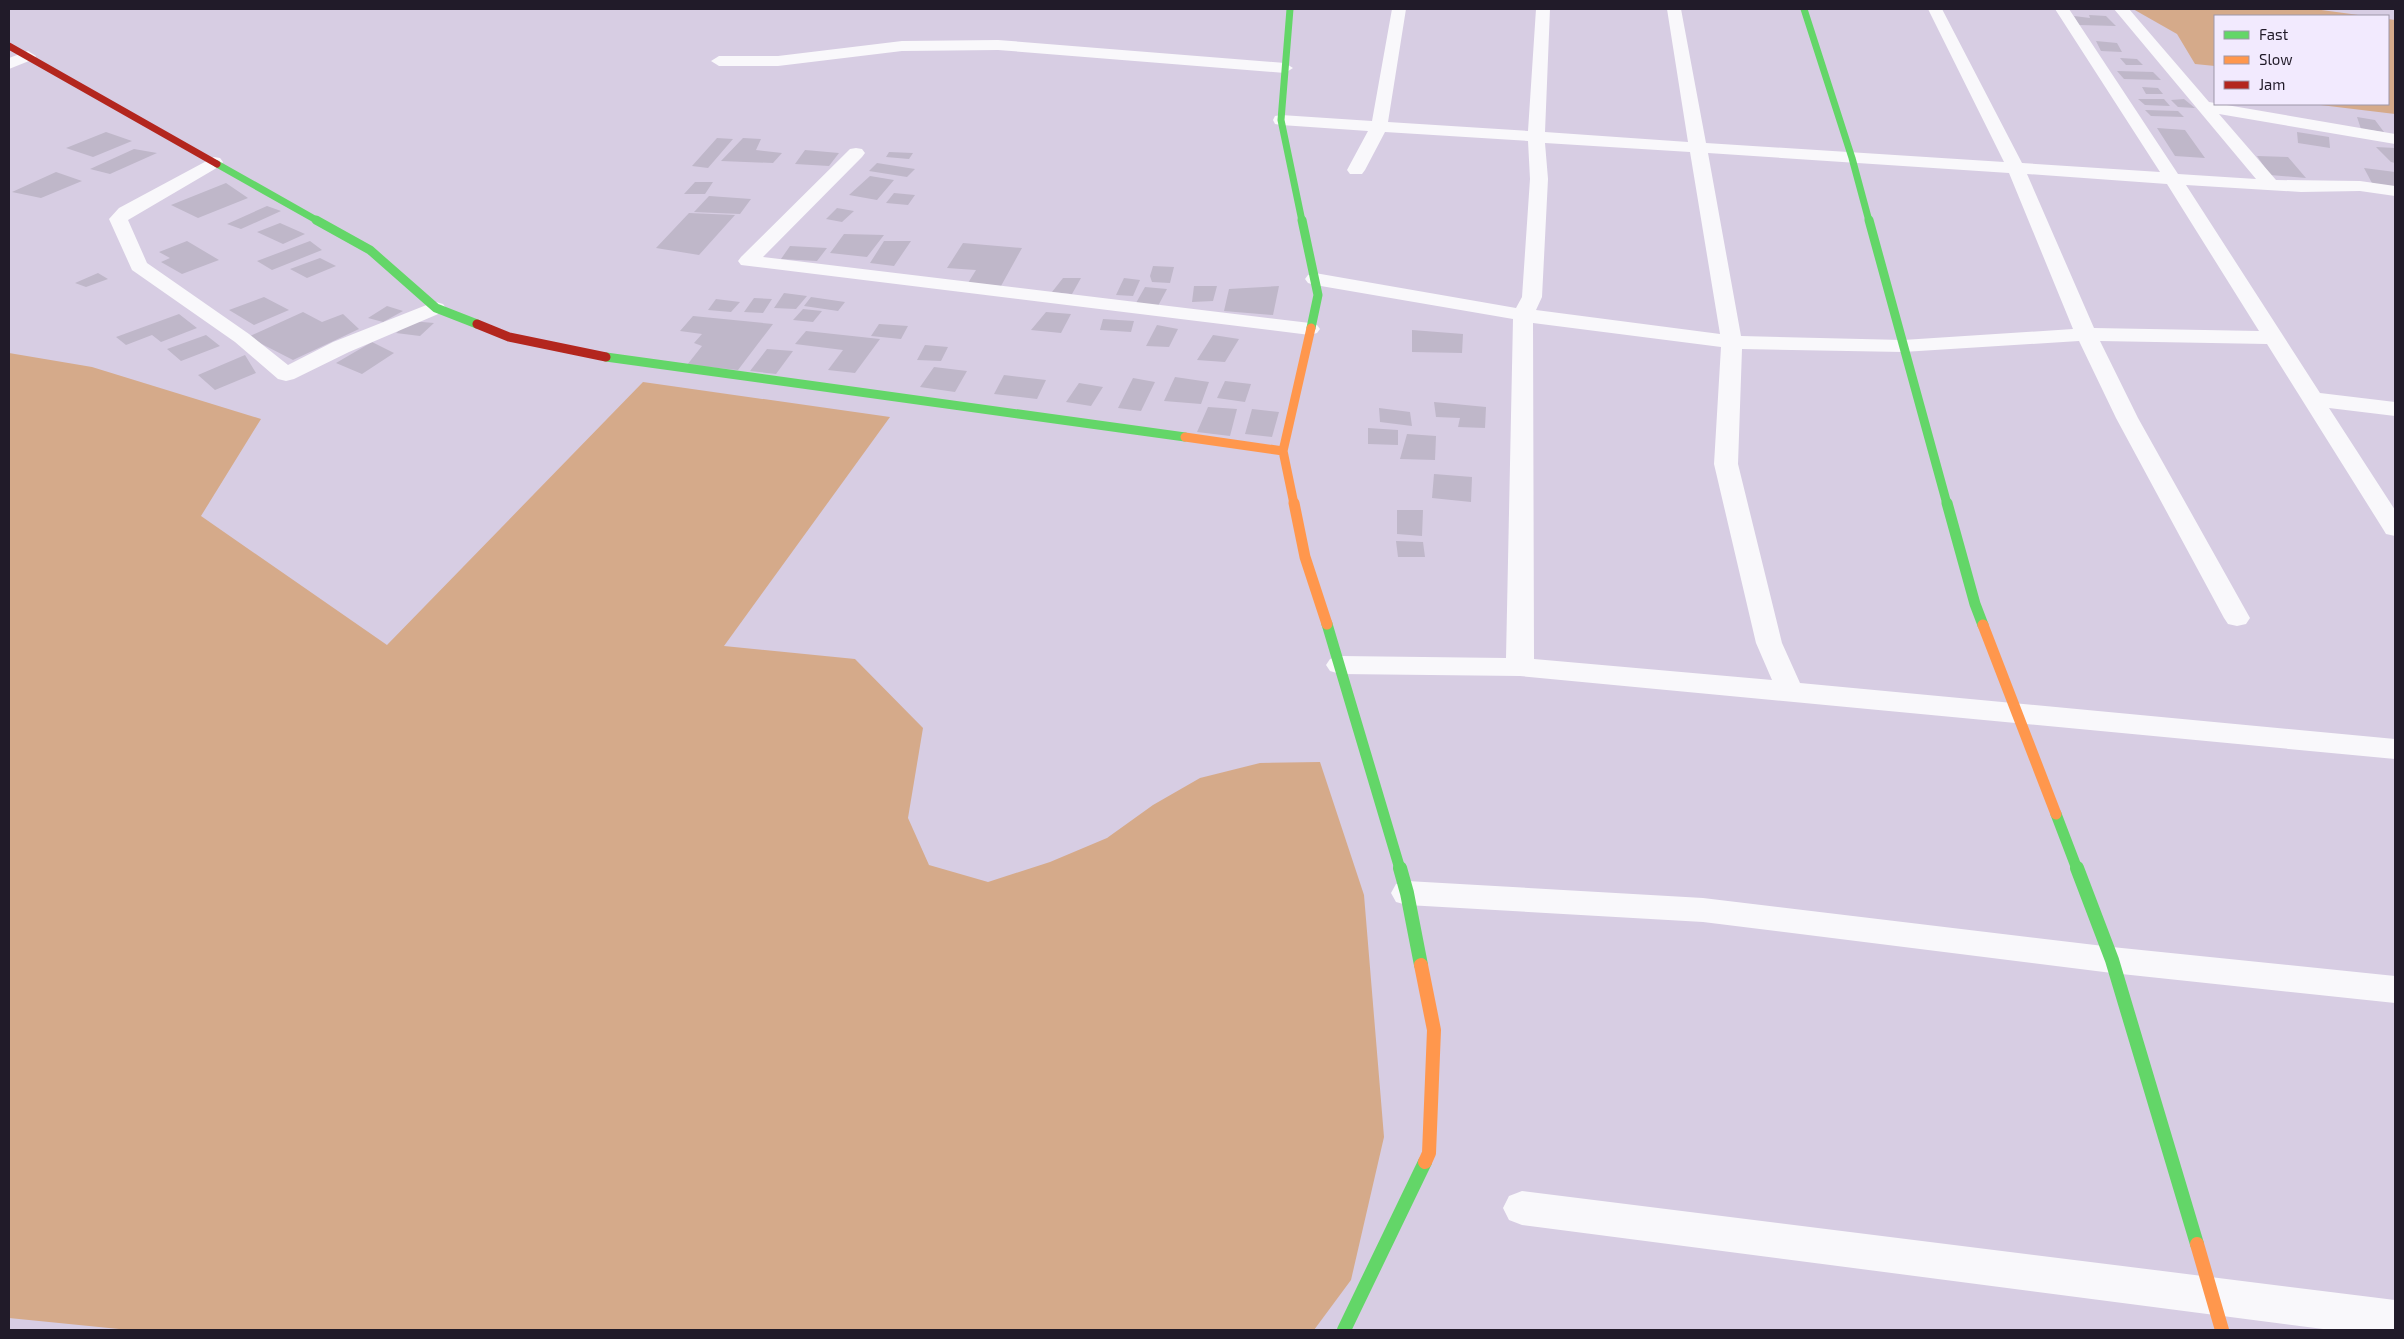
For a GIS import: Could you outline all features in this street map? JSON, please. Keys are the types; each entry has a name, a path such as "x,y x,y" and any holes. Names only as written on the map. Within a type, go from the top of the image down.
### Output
{"street":[{"path":"1290,9 1281,120 1318,295 1284,451 1305,558 1340,665 1407,892 1434,1030 1429,1153 1344,1330"},
{"path":"1356,170 1379,127 1399,9"},
{"path":"1520,667 1523,315 1532,297 1539,179 1536,137 1544,9"},
{"path":"1674,9 1732,342 1726,464 1770,643 1790,691"},
{"path":"1804,9 1852,158 1975,604 2112,960 2217,1314"},
{"path":"1935,9 2016,169 2086,334 2127,418 2237,618"},
{"path":"2062,9 2174,179 2395,529"},
{"path":"2121,9 2271,186"},
{"path":"719,61 778,61 902,46 998,45 1285,68"},
{"path":"9,46 370,250 436,308 510,337 596,356 1284,451"},
{"path":"9,64 28,56"},
{"path":"2204,106 2395,139"},
{"path":"1281,120 2301,188 2360,186 2395,191"},
{"path":"856,153 748,261 1310,329"},
{"path":"214,162 126,212 118,219 139,266 242,338 286,374 341,347 436,308"},
{"path":"1315,279 1523,315 1732,342 1903,346 2086,334 2274,338"},
{"path":"2313,399 2395,409"},
{"path":"1340,665 1520,667 2017,712 2395,749"},
{"path":"1407,892 1703,910 2112,960 2395,990"},
{"path":"1522,1208 2217,1314 2395,1319"}],"shaded area":[{"path":"2133,9 2314,9 2359,15 2214,15 2214,66 2195,64 2177,34"},
{"path":"2389,19 2395,20 2395,114 2320,105 2389,105"},
{"path":"9,353 92,367 261,419 201,516 387,645 643,382 890,417 724,646 855,659 923,728 908,818 929,865 988,882 1050,862 1107,838 1153,805 1200,778 1260,763 1320,762 1364,895 1384,1137 1351,1280 1314,1330 129,1330 9,1318"}],"building":[{"path":"2089,15 2106,16 2116,26 2079,25 2074,16 2090,18"},
{"path":"2096,41 2117,43 2122,52 2101,51"},
{"path":"2120,58 2137,59 2143,65 2126,65"},
{"path":"2117,71 2153,72 2161,80 2124,79"},
{"path":"2142,87 2158,88 2163,94 2146,94"},
{"path":"2138,99 2164,99 2170,106 2145,105"},
{"path":"2184,99 2195,108 2178,107 2171,100"},
{"path":"2145,110 2178,111 2184,117 2151,116"},
{"path":"2357,117 2375,120 2384,132 2361,129"},
{"path":"2157,128 2185,130 2205,158 2175,156"},
{"path":"106,132 132,141 93,157 66,148"},
{"path":"2297,132 2329,137 2330,148 2298,143"},
{"path":"717,138 733,139 708,168 692,166"},
{"path":"743,138 761,139 756,150 782,153 773,163 721,161"},
{"path":"2376,147 2395,148 2395,163 2391,162"},
{"path":"134,149 157,153 110,174 90,169"},
{"path":"805,150 839,153 829,166 795,164"},
{"path":"889,152 913,153 909,159 886,157"},
{"path":"2257,156 2288,157 2306,178 2270,175"},
{"path":"877,163 915,169 907,177 869,171"},
{"path":"2364,168 2395,172 2395,187 2373,185"},
{"path":"56,172 82,181 41,198 12,192"},
{"path":"870,176 894,180 877,200 849,195"},
{"path":"695,182 713,182 705,194 684,194"},
{"path":"226,183 248,198 198,218 171,205"},
{"path":"894,193 915,195 908,205 886,203"},
{"path":"709,196 751,199 740,214 694,212"},
{"path":"267,206 281,211 241,229 227,224"},
{"path":"837,208 854,211 842,222 826,219"},
{"path":"689,213 735,215 699,255 656,248"},
{"path":"280,223 305,234 283,244 257,232"},
{"path":"844,234 884,235 867,257 830,253"},
{"path":"187,241 219,260 182,274 161,262 170,258 159,252"},
{"path":"310,241 322,250 272,270 257,261"},
{"path":"884,241 911,241 894,266 870,263"},
{"path":"963,243 1022,248 1001,286 968,283 976,270 947,268"},
{"path":"790,246 827,248 817,261 781,259"},
{"path":"320,258 336,266 307,278 290,269"},
{"path":"1153,266 1174,267 1170,283 1152,282 1150,276"},
{"path":"98,273 108,279 86,287 75,283"},
{"path":"1063,278 1081,278 1072,294 1052,292"},
{"path":"1124,278 1140,280 1133,296 1116,295"},
{"path":"1194,286 1217,286 1213,301 1192,302"},
{"path":"1279,286 1273,315 1224,311 1229,289"},
{"path":"1145,287 1167,289 1158,306 1136,303"},
{"path":"784,293 807,296 796,309 774,308"},
{"path":"264,297 289,310 254,325 229,310"},
{"path":"811,297 845,302 838,311 804,306"},
{"path":"754,298 772,299 763,313 744,312"},
{"path":"716,299 740,302 731,312 708,310"},
{"path":"387,306 403,311 383,322 368,318"},
{"path":"803,309 822,311 813,322 793,320"},
{"path":"303,312 322,322 343,314 359,329 293,360 248,337"},
{"path":"1046,312 1071,314 1061,333 1031,330"},
{"path":"179,314 197,328 161,342 152,335 126,345 116,337"},
{"path":"693,316 773,324 738,370 687,365 702,346 694,343 702,334 680,331"},
{"path":"1103,319 1134,321 1131,332 1100,330"},
{"path":"411,321 434,323 420,336 396,333"},
{"path":"879,324 908,326 901,339 871,336"},
{"path":"1157,325 1178,329 1169,347 1146,346"},
{"path":"1412,330 1463,334 1462,353 1412,352"},
{"path":"806,331 880,339 855,373 828,370 843,350 795,344"},
{"path":"206,335 220,346 181,361 167,349"},
{"path":"1213,335 1239,339 1225,362 1197,360"},
{"path":"372,342 394,353 362,374 336,363"},
{"path":"925,345 948,347 941,361 917,360"},
{"path":"767,349 793,351 776,374 750,371"},
{"path":"245,355 256,373 215,390 198,375"},
{"path":"934,367 967,371 955,392 920,387"},
{"path":"1004,375 1046,380 1037,399 994,394"},
{"path":"1175,377 1209,382 1201,404 1164,401"},
{"path":"1133,378 1155,382 1141,411 1118,408"},
{"path":"1225,381 1251,384 1245,402 1217,398"},
{"path":"1079,383 1103,387 1091,406 1066,402"},
{"path":"1434,402 1486,407 1485,428 1458,427 1460,418 1436,417"},
{"path":"1208,407 1237,409 1230,436 1197,432"},
{"path":"1379,408 1410,412 1412,426 1380,422"},
{"path":"1252,409 1279,412 1272,437 1245,434"},
{"path":"1368,428 1398,430 1398,445 1368,444"},
{"path":"1407,434 1436,436 1435,460 1400,459"},
{"path":"1434,474 1472,477 1471,502 1432,498"},
{"path":"1397,510 1423,510 1422,536 1397,534"},
{"path":"1396,541 1423,542 1425,557 1398,557"}],"traffic: fast":[{"path":"1290,9 1281,120 1318,295 1311,328"},
{"path":"1804,9 1852,158 1975,604 1983,625"},
{"path":"217,164 370,250 436,308 477,324"},
{"path":"606,357 1185,437"},
{"path":"1327,624 1407,893 1421,965"},
{"path":"2056,814 2112,960 2197,1244"},
{"path":"1344,1330 1425,1162"}],"traffic: slow":[{"path":"1311,328 1283,451 1305,557 1327,624"},
{"path":"1185,437 1283,451"},
{"path":"1983,625 2056,814"},
{"path":"1421,965 1434,1030 1429,1153 1425,1162"},
{"path":"2197,1244 2222,1330"}],"traffic: jam":[{"path":"9,46 217,164"},
{"path":"477,324 509,337 606,357"}]}
